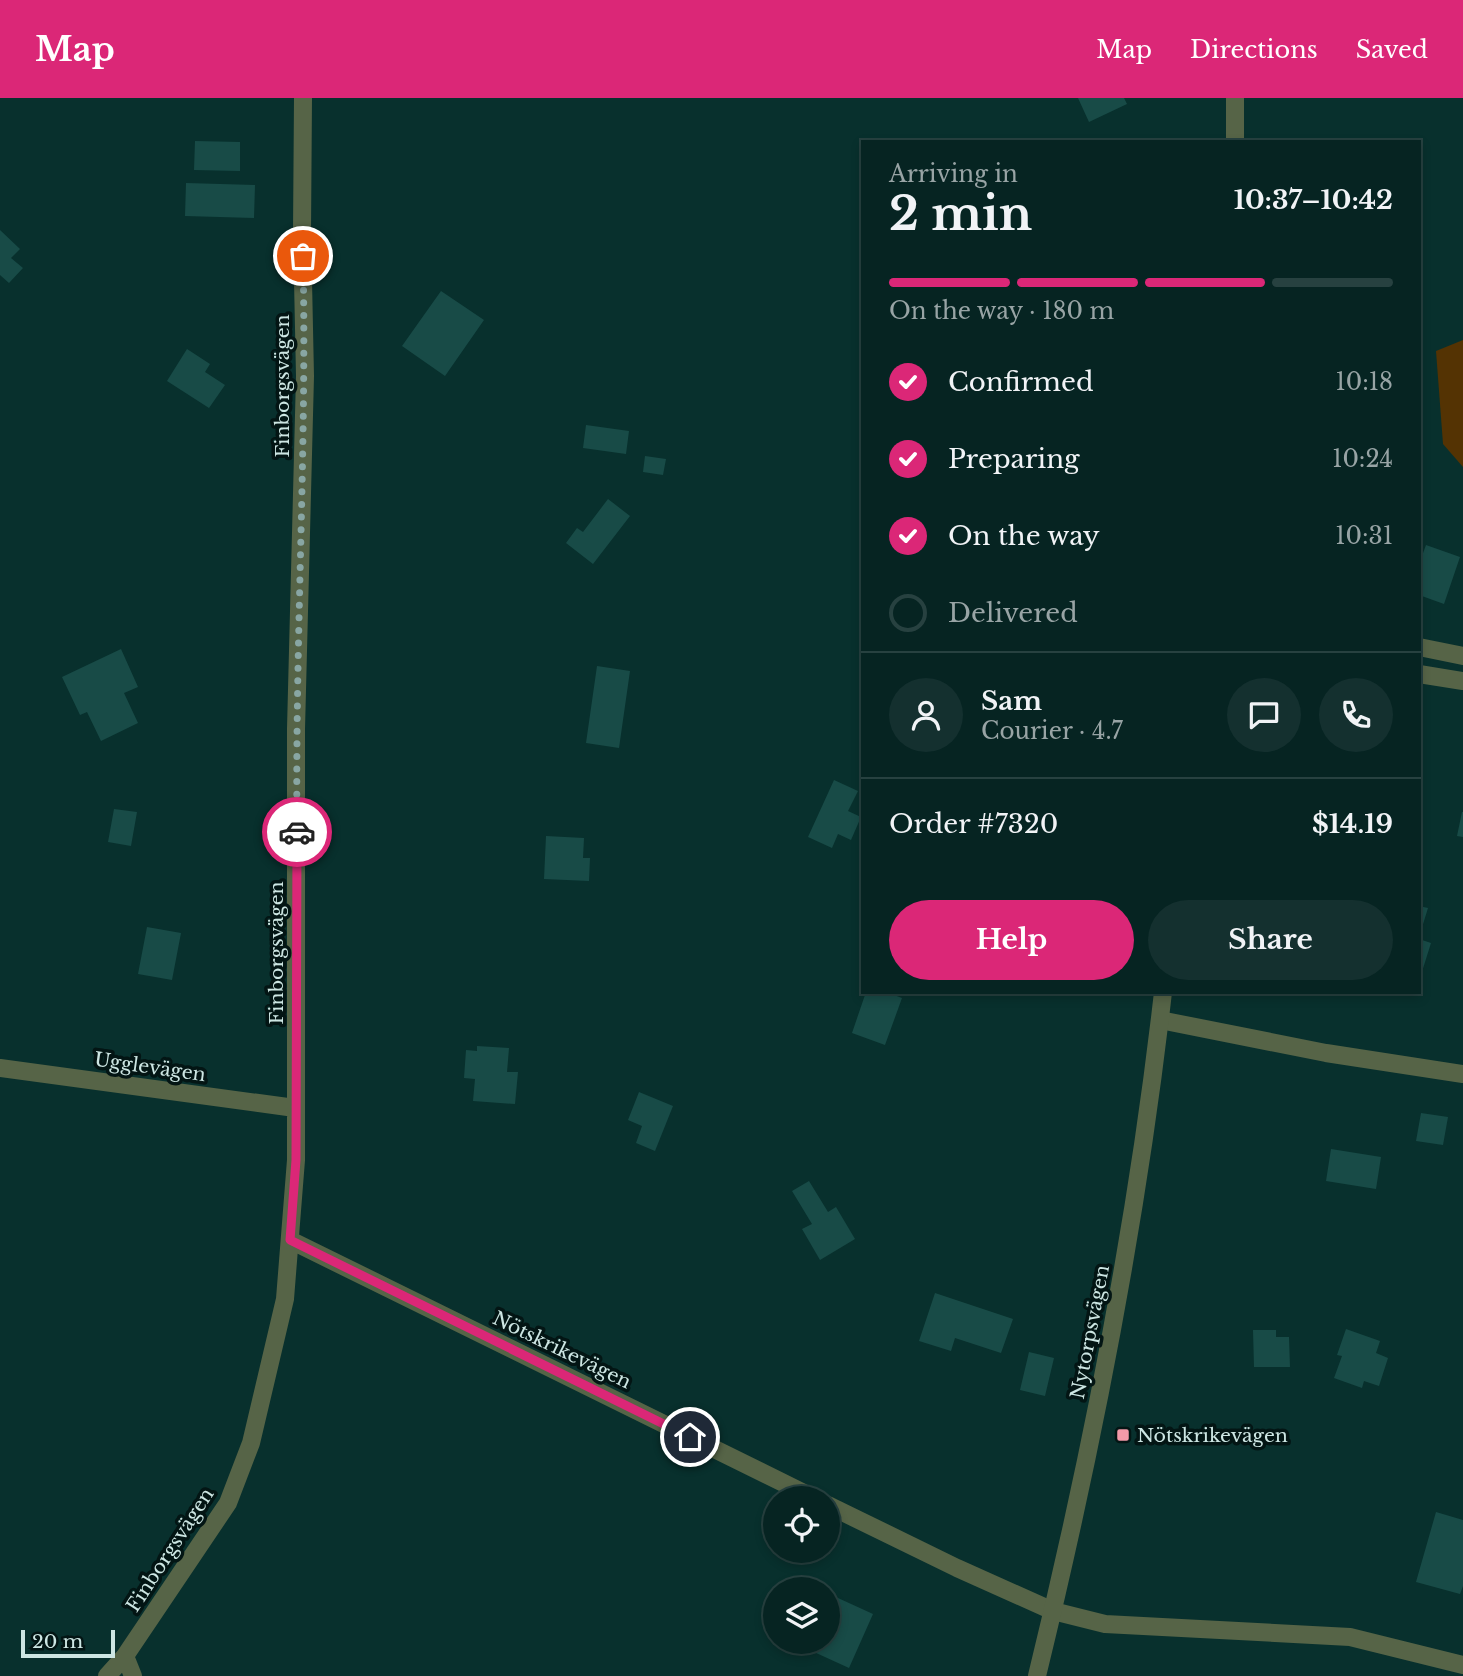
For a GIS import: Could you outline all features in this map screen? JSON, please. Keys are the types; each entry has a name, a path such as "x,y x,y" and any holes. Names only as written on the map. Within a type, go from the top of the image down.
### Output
{"street":[{"name":"Finborgsvägen","path":"107,1676 125,1656 228,1503 251,1443 285,1299 296,1160 296,729 305,376 303,98"},
{"path":"1235,98 1235,140"},
{"path":"1421,647 1463,656"},
{"path":"1421,674 1463,681"},
{"name":"Nytorpsvägen","path":"1037,1676 1074,1524 1124,1270 1163,994"},
{"path":"1160,1020 1326,1054 1463,1074"},
{"name":"Ugglevägen","path":"0,1068 295,1108"},
{"name":"Nötskrikevägen","path":"290,1240 790,1486"},
{"path":"840,1511 1053,1611 1105,1624 1350,1637 1463,1665"},
{"path":"125,1656 133,1676"}],"shaded area":[{"path":"1463,340 1463,467 1443,444 1436,351"}],"building":[{"path":"1078,98 1124,98 1127,104 1089,122"},
{"path":"195,141 240,142 240,171 194,170"},
{"path":"186,183 255,185 254,218 185,216"},
{"path":"0,230 20,249 11,258 23,268 9,283 0,275"},
{"path":"441,291 484,320 445,376 402,346"},
{"path":"187,349 210,364 205,372 225,385 209,408 167,381"},
{"path":"586,425 629,431 626,454 583,448"},
{"path":"645,456 666,459 663,475 643,472"},
{"path":"608,499 630,516 593,564 566,543 577,528 583,532"},
{"path":"1426,545 1460,557 1444,604 1421,596 1421,559"},
{"path":"121,649 138,687 124,693 138,723 101,741 87,712 80,715 62,677"},
{"path":"597,666 630,671 619,748 586,743"},
{"path":"834,780 858,791 848,811 861,817 851,840 838,834 832,848 808,837"},
{"path":"114,809 137,812 131,846 108,842"},
{"path":"1463,812 1463,837 1457,836"},
{"path":"546,836 584,838 583,858 590,858 589,881 544,879"},
{"path":"1421,906 1428,908 1421,931"},
{"path":"147,927 181,933 172,980 138,974"},
{"path":"1421,940 1431,943 1421,975"},
{"path":"865,994 891,994 902,998 885,1045 852,1033"},
{"path":"477,1046 509,1048 507,1072 518,1072 515,1104 473,1101 475,1079 464,1078 466,1050 477,1051"},
{"path":"639,1092 673,1106 655,1151 636,1143 642,1126 628,1120"},
{"path":"1421,1113 1448,1117 1443,1145 1416,1141"},
{"path":"1331,1149 1381,1157 1376,1189 1326,1181"},
{"path":"809,1181 828,1212 836,1207 855,1239 820,1260 802,1229 812,1224 792,1191"},
{"path":"935,1293 1013,1319 1001,1353 955,1338 951,1351 919,1341"},
{"path":"1346,1329 1380,1341 1376,1353 1388,1358 1379,1386 1364,1381 1362,1388 1334,1378 1342,1356 1337,1355"},
{"path":"1253,1330 1276,1330 1276,1337 1289,1337 1290,1367 1254,1367"},
{"path":"1029,1352 1054,1358 1045,1396 1020,1390"},
{"path":"1436,1512 1463,1520 1463,1586 1460,1594 1416,1582"},
{"path":"840,1599 873,1614 849,1668 818,1654 840,1654"}],"way so far":[{"path":"297,832 296,729 305,376 303,256"}],"place":[{"name":"Nötskrikevägen","path":"1123,1435"}],"route":[{"path":"297,832 296,1160 290,1240 690,1437"}]}
